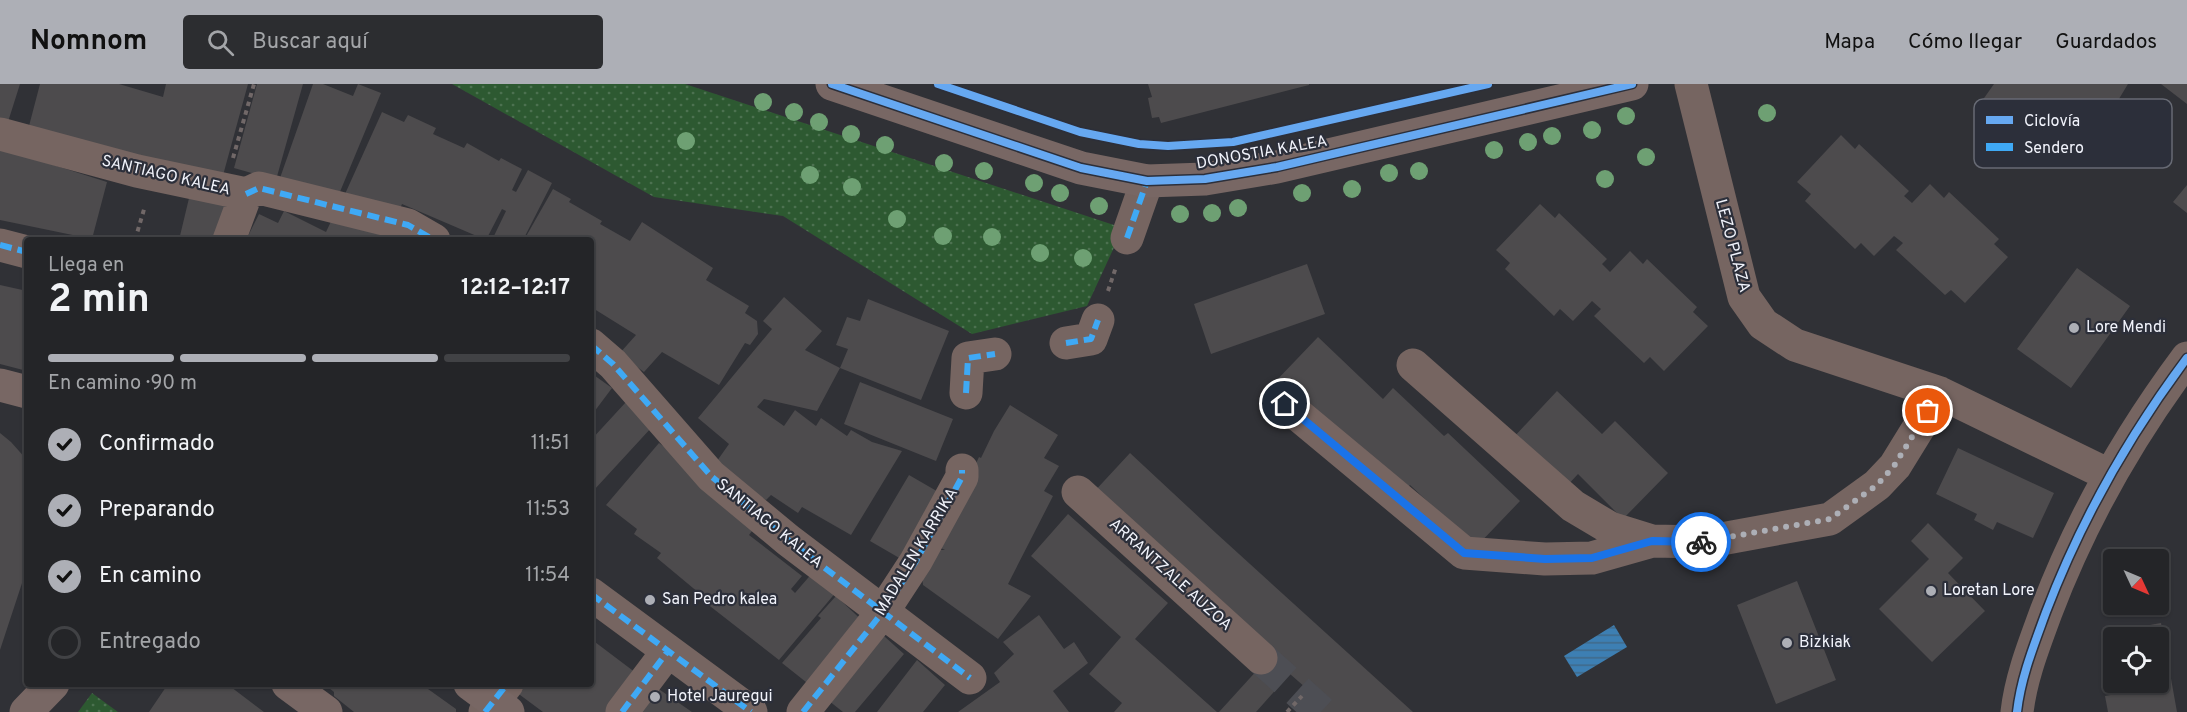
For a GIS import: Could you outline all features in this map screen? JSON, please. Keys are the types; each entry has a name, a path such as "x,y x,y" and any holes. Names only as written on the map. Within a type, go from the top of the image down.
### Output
{"street":[{"name":"DONOSTIA KALEA","path":"832,84 1081,168 1147,181 1205,179 1277,167 1632,84"},
{"name":"LEZO PLAZA","path":"1690,84 1744,297 1763,324 1795,345 1940,393 2109,475"},
{"name":"SANTIAGO KALEA","path":"0,134 137,171 235,191 259,188 345,208 408,225 430,237"},
{"path":"1127,238 1147,181"},
{"path":"230,237 235,191"},
{"path":"0,245 24,251"},
{"path":"1066,343 1091,339 1098,320"},
{"name":"SANTIAGO KALEA","path":"594,348 613,364 711,476 788,540 970,678"},
{"path":"966,393 968,358 995,354"},
{"path":"2017,712 2028,660 2063,566 2109,475 2157,398 2187,358"},
{"path":"1413,365 1573,506 1610,528 1652,541 1705,542 1830,519 1877,485 1894,466 1940,393"},
{"path":"1285,404 1464,553 1545,559 1592,558 1652,541"},
{"name":"MADALEN KARRIKA","path":"802,712 882,613 916,561 962,477 962,470"},
{"name":"ARRANTZALE AUZOA","path":"1078,492 1261,658"},
{"path":"594,596 751,712"},
{"path":"622,712 668,651"},
{"path":"25,712 32,687"},
{"path":"25,712 50,687"},
{"path":"292,687 326,712"}],"path":[{"path":"235,191 254,84"},
{"path":"1098,320 1127,238"},
{"path":"1287,712 1302,696"}],"green space":[{"path":"452,84 685,84 1123,228 1087,306 972,334 783,216 654,197"},
{"path":"92,693 118,712 78,712"}],"water":[{"path":"1614,625 1627,647 1577,677 1564,656"}],"building":[{"path":"0,84 20,84 7,125 0,123"},
{"path":"40,84 119,84 163,97 166,84 248,84 222,179 29,126"},
{"path":"257,84 303,84 276,180 234,168"},
{"path":"313,84 323,84 353,96 358,84 381,93 337,199 280,178"},
{"path":"1148,84 1309,85 1161,123 1159,117 1152,118 1148,98 1152,97"},
{"path":"1994,84 2128,84 2119,99 1983,99"},
{"path":"2161,84 2187,84 2187,104"},
{"path":"382,112 404,122 408,115 436,128 433,134 464,148 467,143 499,161 501,158 522,169 512,190 516,192 528,170 552,183 525,237 493,237 506,211 502,209 488,237 479,237 402,204 397,216 345,194"},
{"path":"1841,135 1855,149 1859,144 1909,191 1904,196 1912,203 1930,184 1944,198 1949,192 1999,239 1994,244 2008,257 1965,303 1951,290 1945,295 1896,250 1903,243 1894,236 1874,256 1861,243 1855,249 1805,201 1811,194 1797,182"},
{"path":"0,148 107,182 93,237 82,237 0,220"},
{"path":"2187,185 2187,213 2173,202"},
{"path":"553,189 571,199 569,202 602,221 600,224 630,241 642,222 713,268 706,280 749,306 745,313 757,321 758,334 750,345 745,343 719,385 662,352 644,372 619,354 636,335 594,309 594,237 526,237"},
{"path":"190,194 234,204 224,237 180,237"},
{"path":"1540,204 1555,218 1559,213 1607,259 1602,264 1610,272 1630,251 1643,264 1647,259 1697,307 1693,312 1708,326 1664,371 1650,357 1644,363 1594,316 1601,309 1592,301 1573,321 1560,309 1554,316 1505,269 1510,263 1496,250"},
{"path":"284,211 326,232 335,213 387,237 248,237 259,214 278,223"},
{"path":"1307,264 1325,314 1211,354 1194,304"},
{"name":"Lore Mendi","path":"2077,268 2130,306 2071,388 2017,349"},
{"path":"0,285 24,290 24,370 0,364"},
{"path":"784,297 822,331 805,350 840,368 817,411 764,399 757,407 784,426 795,410 816,426 821,418 847,436 851,430 872,442 902,451 851,535 802,507 798,513 771,495 766,500 712,468 729,444 698,418 772,329 763,321"},
{"path":"868,299 949,331 921,400 840,368 848,349 836,345 847,317 860,321"},
{"path":"1318,337 1383,399 1393,388 1444,436 1448,433 1520,501 1476,547 1410,485 1403,492 1347,452 1274,383"},
{"path":"594,375 612,388 594,412"},
{"path":"860,382 953,419 936,461 844,424"},
{"path":"1557,391 1602,434 1615,421 1668,473 1623,519 1578,474 1565,488 1513,438"},
{"path":"626,402 652,427 594,490 594,437"},
{"path":"1010,405 1058,435 1044,458 1059,466 1044,491 1053,496 1008,584 1031,596 998,639 923,585 921,567 933,550 945,550 937,546 979,457 981,458"},
{"path":"0,433 24,457 24,577 0,650"},
{"path":"659,443 687,464 755,527 749,535 802,576 791,589 795,593 814,571 837,591 779,660 697,596 699,593 657,558 661,553 634,534 637,529 606,505"},
{"path":"1958,448 2054,493 2033,538 1997,522 1993,530 1974,520 1977,514 1936,494"},
{"path":"1130,453 1413,712 1313,712 1322,702 1290,674 1256,712 1219,712 1270,656 1092,494"},
{"path":"909,475 947,497 908,563 870,541"},
{"path":"1068,514 1168,603 1135,639 1217,712 1114,712 1122,703 1089,674 1121,637 1031,556"},
{"name":"Loretan Lore","path":"1928,523 1963,558 1948,573 1985,611 1932,662 1879,609 1929,559 1911,541"},
{"name":"Bizkiak","path":"1797,581 1836,680 1776,704 1737,605"},
{"path":"836,596 869,627 816,690 782,663 821,618 818,616"},
{"path":"1039,615 1064,649 1074,642 1088,663 1053,691 1069,712 958,712 1000,682 994,673 1014,654 1003,642"},
{"path":"2161,623 2162,627 2139,627"},
{"path":"875,628 904,654 855,712 843,712 819,693"},
{"path":"594,641 640,676 613,712 543,712 512,689 514,687 594,687"},
{"path":"917,660 945,685 923,712 877,712"},
{"path":"2169,668 2177,712 2108,712 2105,696 2121,693 2169,693"},
{"name":"Hotel Jauregui","path":"650,683 692,712 628,712"},
{"path":"166,687 231,687 264,712 149,712"},
{"path":"328,687 425,687 456,709 456,712 354,712 334,696 334,692"}],"tunnel":[{"path":"1261,658 1321,712"}],"marked path":[{"path":"1127,238 1147,181"},
{"path":"246,194 259,188 408,225 429,237"},
{"path":"0,245 24,251"},
{"path":"1066,343 1091,339 1098,320"},
{"path":"594,348 613,364 711,476 788,540 970,678"},
{"path":"966,393 968,358 995,354"},
{"path":"803,712 882,613 916,561 962,477 962,470"},
{"path":"594,596 751,712"},
{"path":"622,712 668,651"},
{"path":"485,712 505,687"}],"cycle path":[{"path":"832,84 1081,168 1147,181 1205,179 1277,167 1632,84"},
{"path":"938,84 1080,132 1139,144 1168,146 1233,142 1488,84"},
{"path":"2017,712 2033,649 2074,545 2126,449 2187,358"}],"way so far":[{"path":"1701,542 1830,519 1877,485 1894,466 1928,411"}],"place":[{"name":"Lore Mendi","path":"2074,328"},
{"name":"Loretan Lore","path":"1931,591"},
{"name":"San Pedro kalea","path":"650,600"},
{"name":"Bizkiak","path":"1787,643"},
{"name":"Hotel Jauregui","path":"655,697"}],"route":[{"path":"1285,404 1464,553 1545,559 1592,558 1652,541 1701,542"}]}
